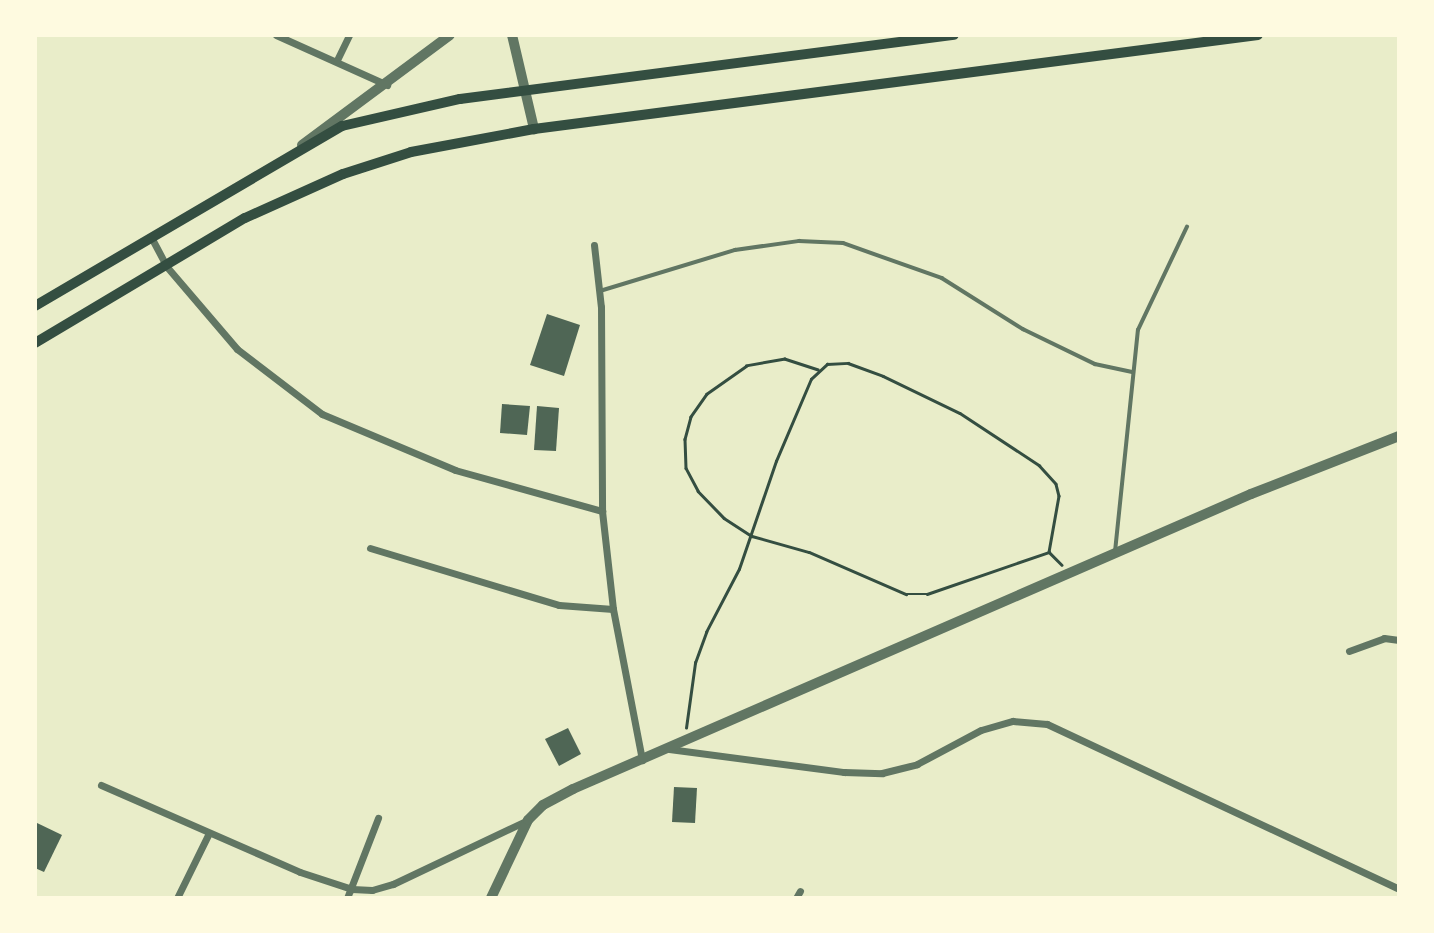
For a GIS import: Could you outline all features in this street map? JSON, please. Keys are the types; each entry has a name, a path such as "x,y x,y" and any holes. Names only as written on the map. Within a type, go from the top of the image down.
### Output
{"main road":[{"path":"35,306 342,126 460,99 954,35"},
{"path":"35,343 167,267 245,218 342,174 445,144 534,129 1258,35"}],"street":[{"path":"276,35 337,60 387,85"},
{"path":"337,60 349,35"},
{"path":"287,156 387,85 450,35"},
{"path":"512,35 528,91 534,129"},
{"path":"151,237 167,267 237,349 322,414 455,470 602,511"},
{"path":"594,245 600,291 602,511 613,609 642,760"},
{"path":"101,785 352,889 372,890 393,884 528,820 553,799 668,748 1318,465 1399,436"},
{"path":"370,548 559,605 613,609"},
{"path":"1349,651 1384,638 1399,640"},
{"path":"668,748 844,772 882,773 917,764 1002,724 1047,724 1399,888"},
{"path":"347,898 378,818"},
{"path":"491,898 528,820"},
{"path":"177,898 209,832"}],"lane":[{"path":"1115,553 1138,330 1187,227"},
{"path":"600,291 735,250 799,241 843,243 942,278 1023,329 1095,364 1133,372"}],"path":[{"path":"820,371 785,359 747,366 706,394 691,417 685,439 686,468 698,491 724,518 752,536 809,552 906,594 927,594 1049,552"},
{"path":"685,741 695,663 752,536 776,461 811,379 827,364 848,363 883,376 970,419 1039,465 1056,484 1059,496 1049,552"},
{"path":"1049,552 1069,572"}],"building":[{"path":"547,314 580,325 564,376 530,365"},
{"path":"502,404 530,406 527,435 500,433"},
{"path":"537,406 559,408 556,451 534,450"},
{"path":"568,728 581,754 559,766 545,739"},
{"path":"674,787 697,788 695,823 672,822"},
{"path":"35,822 62,835 44,872 35,868"}]}
